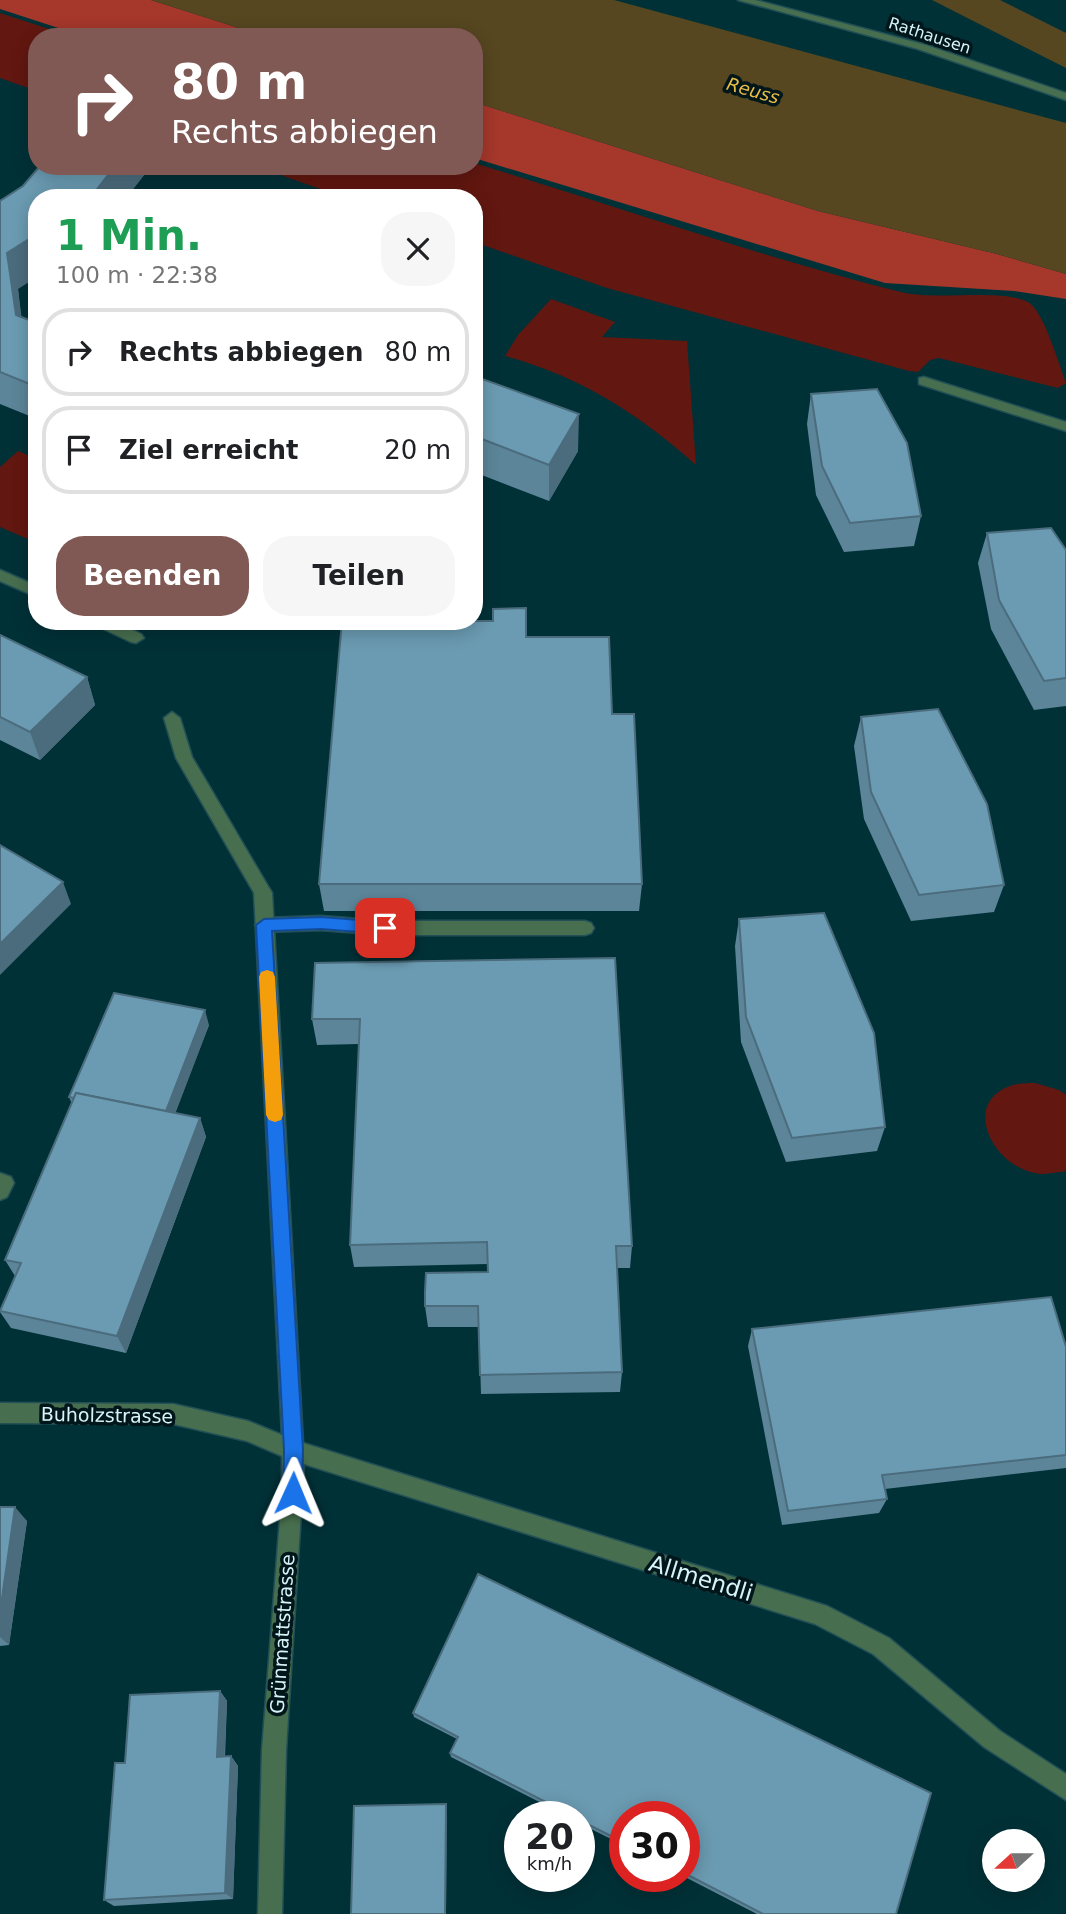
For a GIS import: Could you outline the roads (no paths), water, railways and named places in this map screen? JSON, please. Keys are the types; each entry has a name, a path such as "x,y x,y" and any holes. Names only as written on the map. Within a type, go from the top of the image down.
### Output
{"street":[{"name":"Rathausen","path":"743,0 774,4 922,47 1066,97"},
{"path":"924,382 1066,427"},
{"path":"0,575 28,588"},
{"path":"129,630 136,638"},
{"name":"Grünmattstrasse","path":"172,718 184,758 263,893 293,1450 292,1507 274,1749 270,1914"},
{"path":"264,925 321,923 385,928 585,928"},
{"path":"0,1182 4,1183 0,1191"},
{"name":"Buholzstrasse","path":"0,1413 173,1413 248,1431 293,1450"},
{"name":"Allmendli","path":"293,1450 819,1614 881,1646 992,1739 1066,1788"}],"water":[{"name":"Reuss","path":"151,0 614,0 1066,123 1066,274 997,254 818,211 483,105 483,28 239,28"},
{"path":"932,0 1000,0 1066,33 1066,68"}]}
